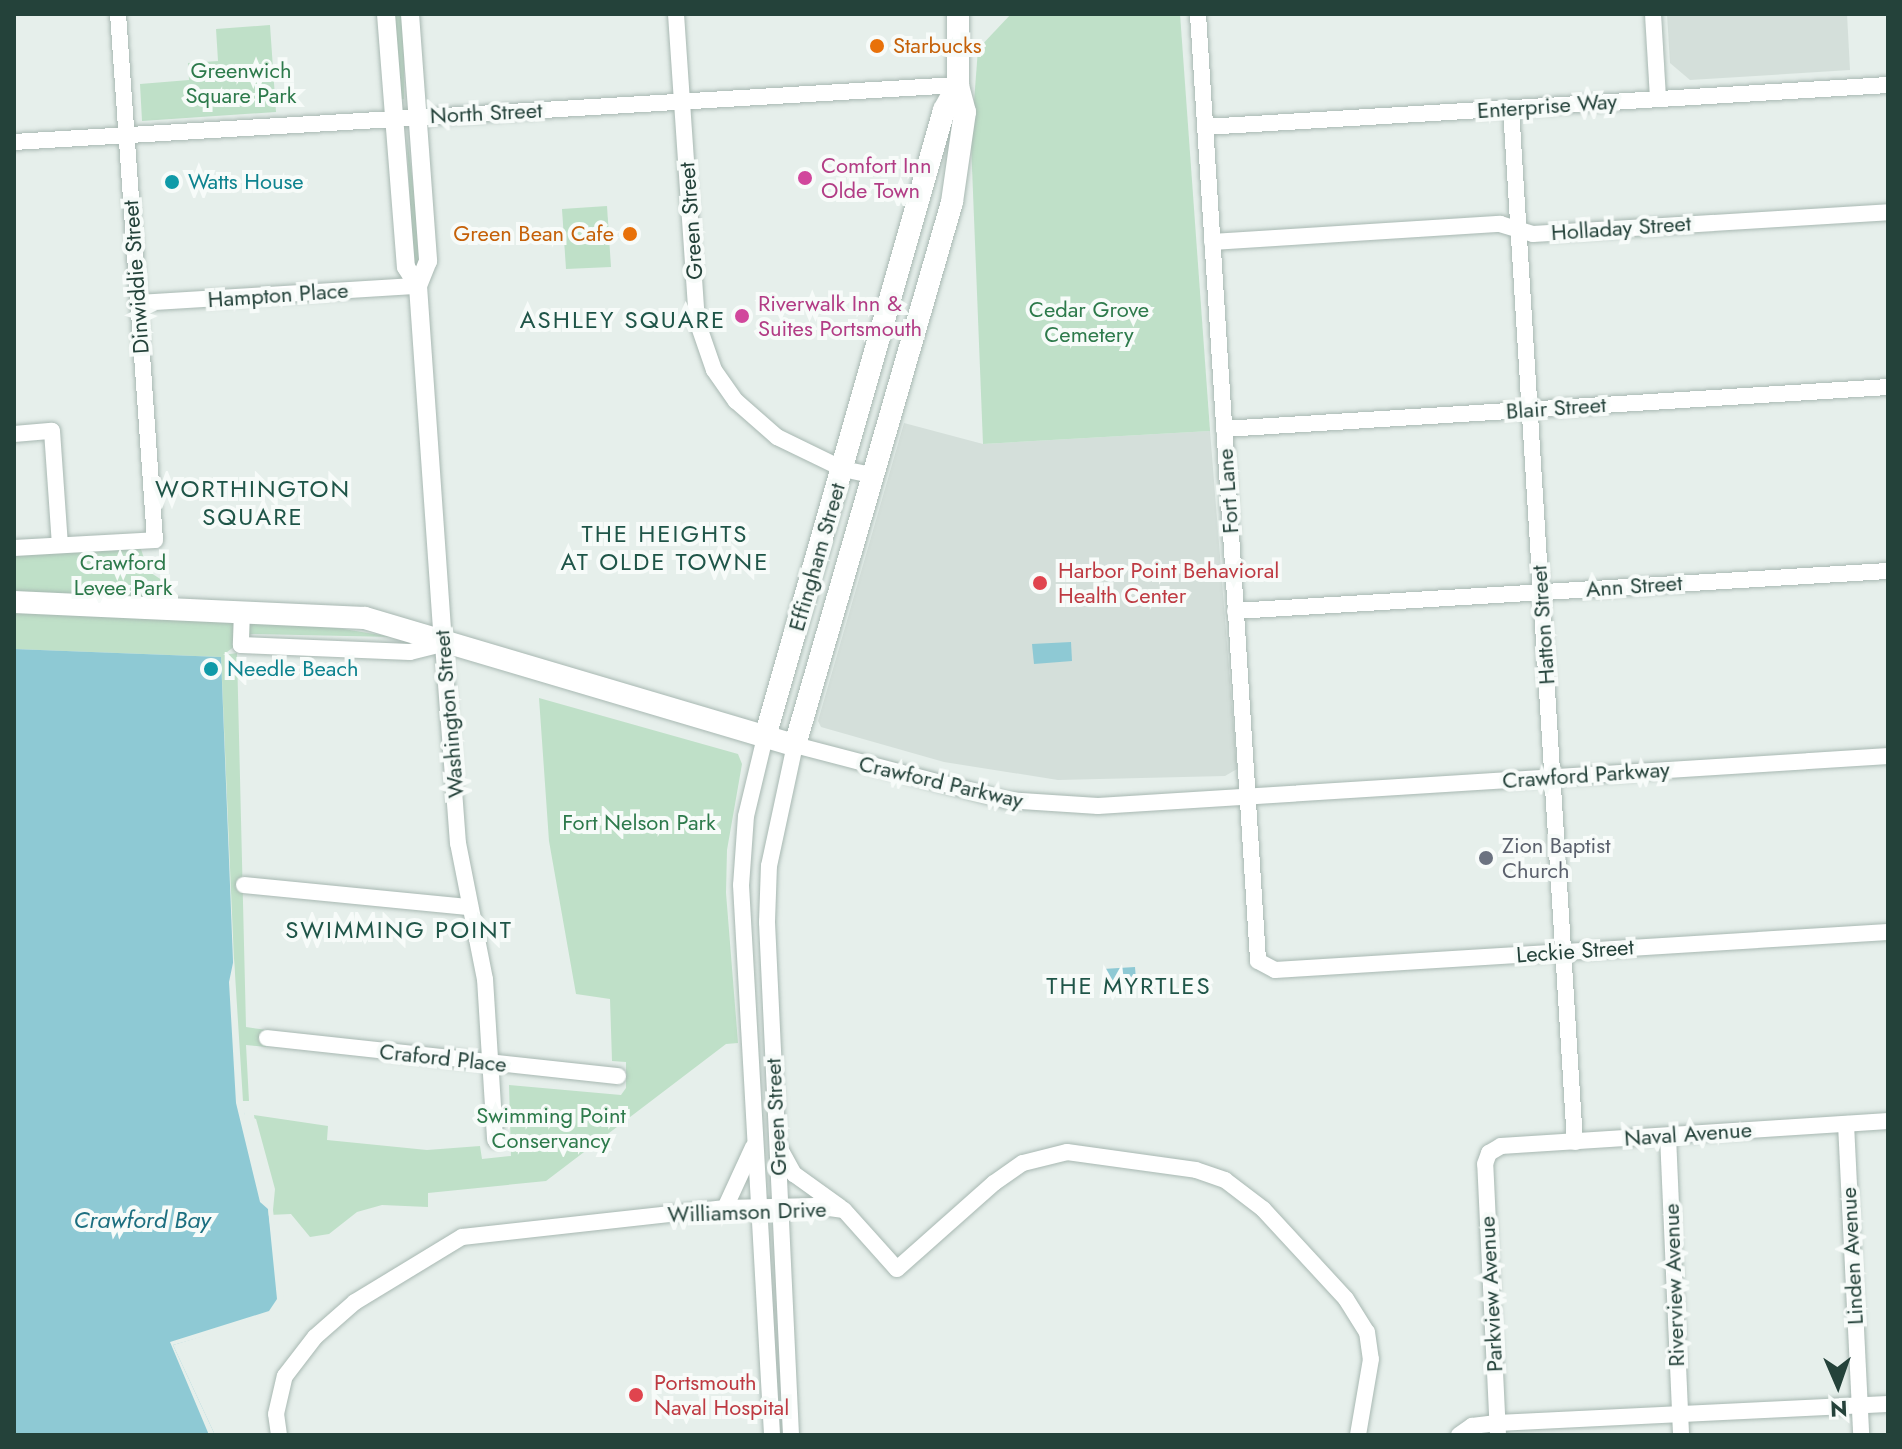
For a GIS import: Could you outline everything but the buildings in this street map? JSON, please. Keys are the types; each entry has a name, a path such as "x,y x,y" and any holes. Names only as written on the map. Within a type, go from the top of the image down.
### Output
{"main road":[{"name":"Effingham Street","path":"795,745 952,202 965,112 958,85 958,14"},
{"name":"Effingham Street","path":"765,737 944,110 958,85"},
{"name":"Crawford Parkway","path":"14,602 365,618 443,644 795,745"}],"street":[{"name":"Dinwiddie Street","path":"60,545 155,540 118,14"},
{"name":"Washington Street","path":"386,14 406,267 418,286"},
{"name":"Washington Street","path":"410,14 428,261 418,286 458,843 485,979 495,1140"},
{"name":"Green Street","path":"676,14 697,321 714,370 757,422 843,469 875,476"},
{"name":"Fort Lane","path":"1198,14 1257,955 1263,966"},
{"path":"1653,14 1658,99"},
{"name":"North Street","path":"14,142 958,85"},
{"name":"Enterprise Way","path":"1205,127 1888,85"},
{"name":"Hatton Street","path":"1511,108 1575,1142"},
{"name":"Holladay Street","path":"1212,242 1500,224 1533,234 1888,212"},
{"name":"Hampton Place","path":"138,303 418,286"},
{"name":"Blair Street","path":"1224,429 1888,387"},
{"path":"14,434 52,431 60,545 14,548"},
{"name":"Ann Street","path":"1235,611 1888,571"},
{"path":"242,611 241,645 410,652 443,644"},
{"name":"Effingham Street","path":"752,1041 741,852 765,737"},
{"name":"Effingham Street","path":"772,1039 769,866 795,745"},
{"name":"Crawford Parkway","path":"795,745 1006,800 1098,806 1247,799 1888,756"},
{"path":"244,885 470,907"},
{"name":"Leckie Street","path":"1263,966 1275,970 1888,932"},
{"name":"Craford Place","path":"267,1038 618,1076"},
{"name":"Green Street","path":"772,1039 791,1435"},
{"name":"Green Street","path":"752,1041 757,1207 772,1435"},
{"name":"Naval Avenue","path":"1489,1153 1501,1146 1888,1121"},
{"name":"Linden Avenue","path":"1846,1124 1861,1435"},
{"name":"Riverview Avenue","path":"1668,1136 1681,1435"},
{"path":"725,1208 755,1142"},
{"path":"776,1143 794,1174 844,1210"},
{"name":"Williamson Drive","path":"279,1435 278,1400 285,1376 315,1337 355,1302 457,1239 495,1230 725,1208 782,1206 844,1210 897,1269 994,1183 1043,1157 1091,1153 1172,1165 1225,1180 1263,1209 1358,1314 1371,1359 1358,1435"},
{"name":"Parkview Avenue","path":"1489,1153 1485,1164 1498,1429"},
{"path":"1459,1435 1472,1426 1498,1429 1680,1414 1888,1404"},
{"path":"1480,1435 1498,1429"}],"shaded area":[{"path":"1667,14 1847,14 1850,70 1690,80 1670,63"},
{"name":"Harbor Point Behavioral Health Center","path":"904,423 983,444 1210,431 1237,769 1225,776 1058,780 944,762 821,727 818,721"}],"green space":[{"path":"391,14 404,14 404,99 401,99"},
{"name":"Cedar Grove Cemetery","path":"1011,14 1180,14 1210,431 983,444 971,142 978,49"},
{"name":"Greenwich Square Park","path":"270,25 276,112 142,121 140,84 189,80 188,63 218,61 216,29"},
{"path":"407,138 423,260 417,266 413,266"},
{"path":"607,206 611,267 566,269 562,209"},
{"name":"Crawford Levee Park","path":"140,546 148,571 168,584 171,601 393,637 251,634 223,655 237,653 246,1027 267,1030 266,1047 246,1045 249,1101 240,1101 221,657 14,649 14,553"},
{"name":"Fort Nelson Park","path":"539,698 738,754 742,764 727,850 726,893 738,1043 726,1044 546,1181 428,1193 428,1207 382,1205 357,1212 329,1234 310,1237 291,1214 269,1215 254,1115 328,1126 327,1140 427,1150 480,1146 482,1159 511,1156 509,1085 621,1095 626,1088 626,1062 612,1061 610,999 576,994 549,841"}],"water":[{"path":"1071,642 1072,661 1034,664 1032,644"},
{"name":"Crawford Bay","path":"14,649 221,657 238,1088 268,1209 281,1308 274,1315 173,1345 215,1435 14,1435"},
{"path":"1135,967 1136,980 1104,982 1103,969"}],"pier":[{"path":"234,958 245,1115 256,1119 275,1189 273,1210 285,1308 278,1316 173,1345 215,1435 209,1435 170,1342 269,1311 277,1299 268,1209 260,1202 236,1103 229,982"}],"place":[{"name":"Starbucks","path":"877,46"},
{"name":"Comfort Inn Olde Town","path":"805,178"},
{"name":"Watts House","path":"172,182"},
{"name":"Green Bean Cafe","path":"630,234"},
{"name":"Riverwalk Inn & Suites Portsmouth","path":"742,316"},
{"name":"Harbor Point Behavioral Health Center","path":"1040,583"},
{"name":"Needle Beach","path":"211,669"},
{"name":"Zion Baptist Church","path":"1486,858"},
{"name":"Portsmouth Naval Hospital","path":"636,1395"}],"district":[{"name":"ASHLEY SQUARE","path":"623,320"},
{"name":"WORTHINGTON SQUARE","path":"253,503"},
{"name":"THE HEIGHTS AT OLDE TOWNE","path":"665,548"},
{"name":"SWIMMING POINT","path":"399,930"},
{"name":"THE MYRTLES","path":"1129,986"}],"park label":[{"name":"Swimming Point Conservancy","path":"551,1128"}]}
